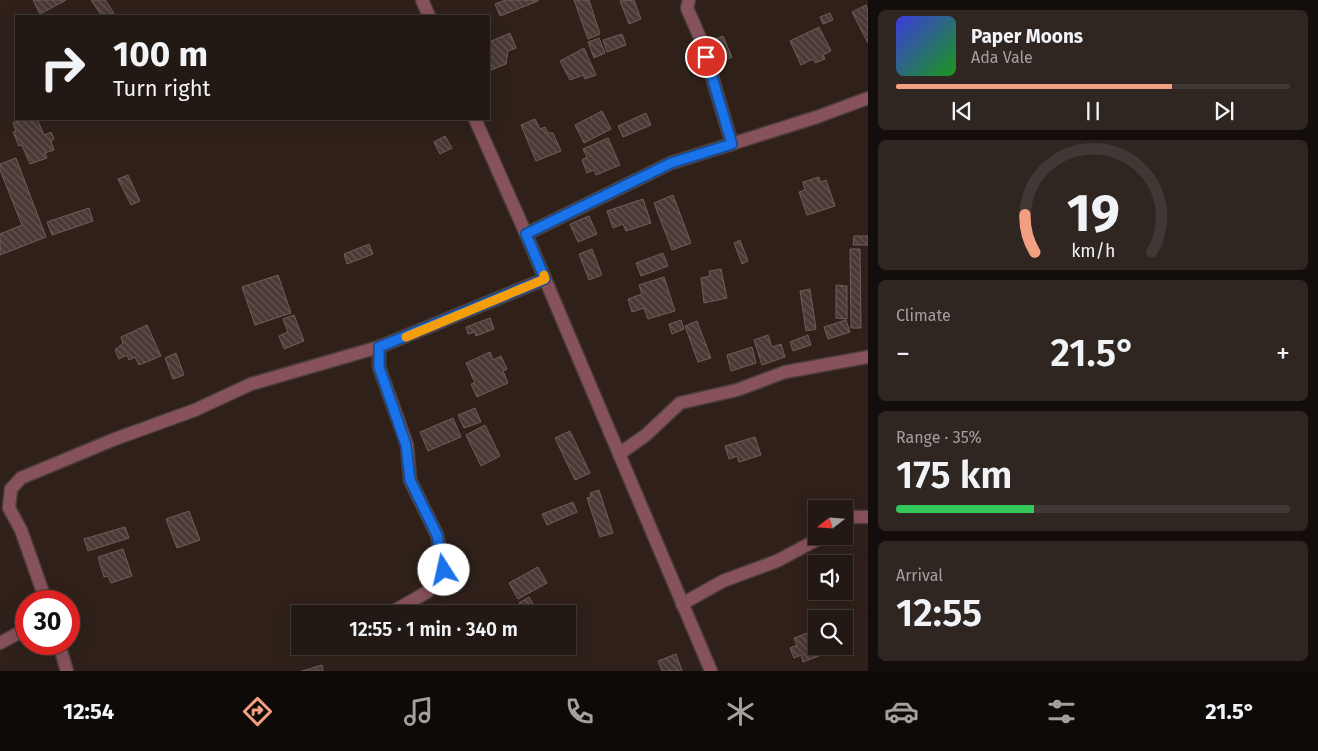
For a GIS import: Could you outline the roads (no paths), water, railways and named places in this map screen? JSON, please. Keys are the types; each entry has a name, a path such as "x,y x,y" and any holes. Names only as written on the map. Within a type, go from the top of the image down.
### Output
{"street":[{"path":"422,0 429,15"},
{"path":"689,0 687,8 701,40 732,144"},
{"path":"526,234 671,163 868,98"},
{"path":"475,120 526,234 711,671"},
{"path":"42,590 20,530 8,508 11,489 21,478 116,439 195,410 251,384 379,347 545,279"},
{"path":"379,347 379,367 406,445 410,480 437,535 444,570 437,583 427,592 405,605"},
{"path":"619,454 646,436 680,403 737,390 785,372 868,357"},
{"path":"853,517 868,518"},
{"path":"682,604 722,581 777,561 808,545"},
{"path":"0,643 15,635"},
{"path":"63,655 67,671"}]}
